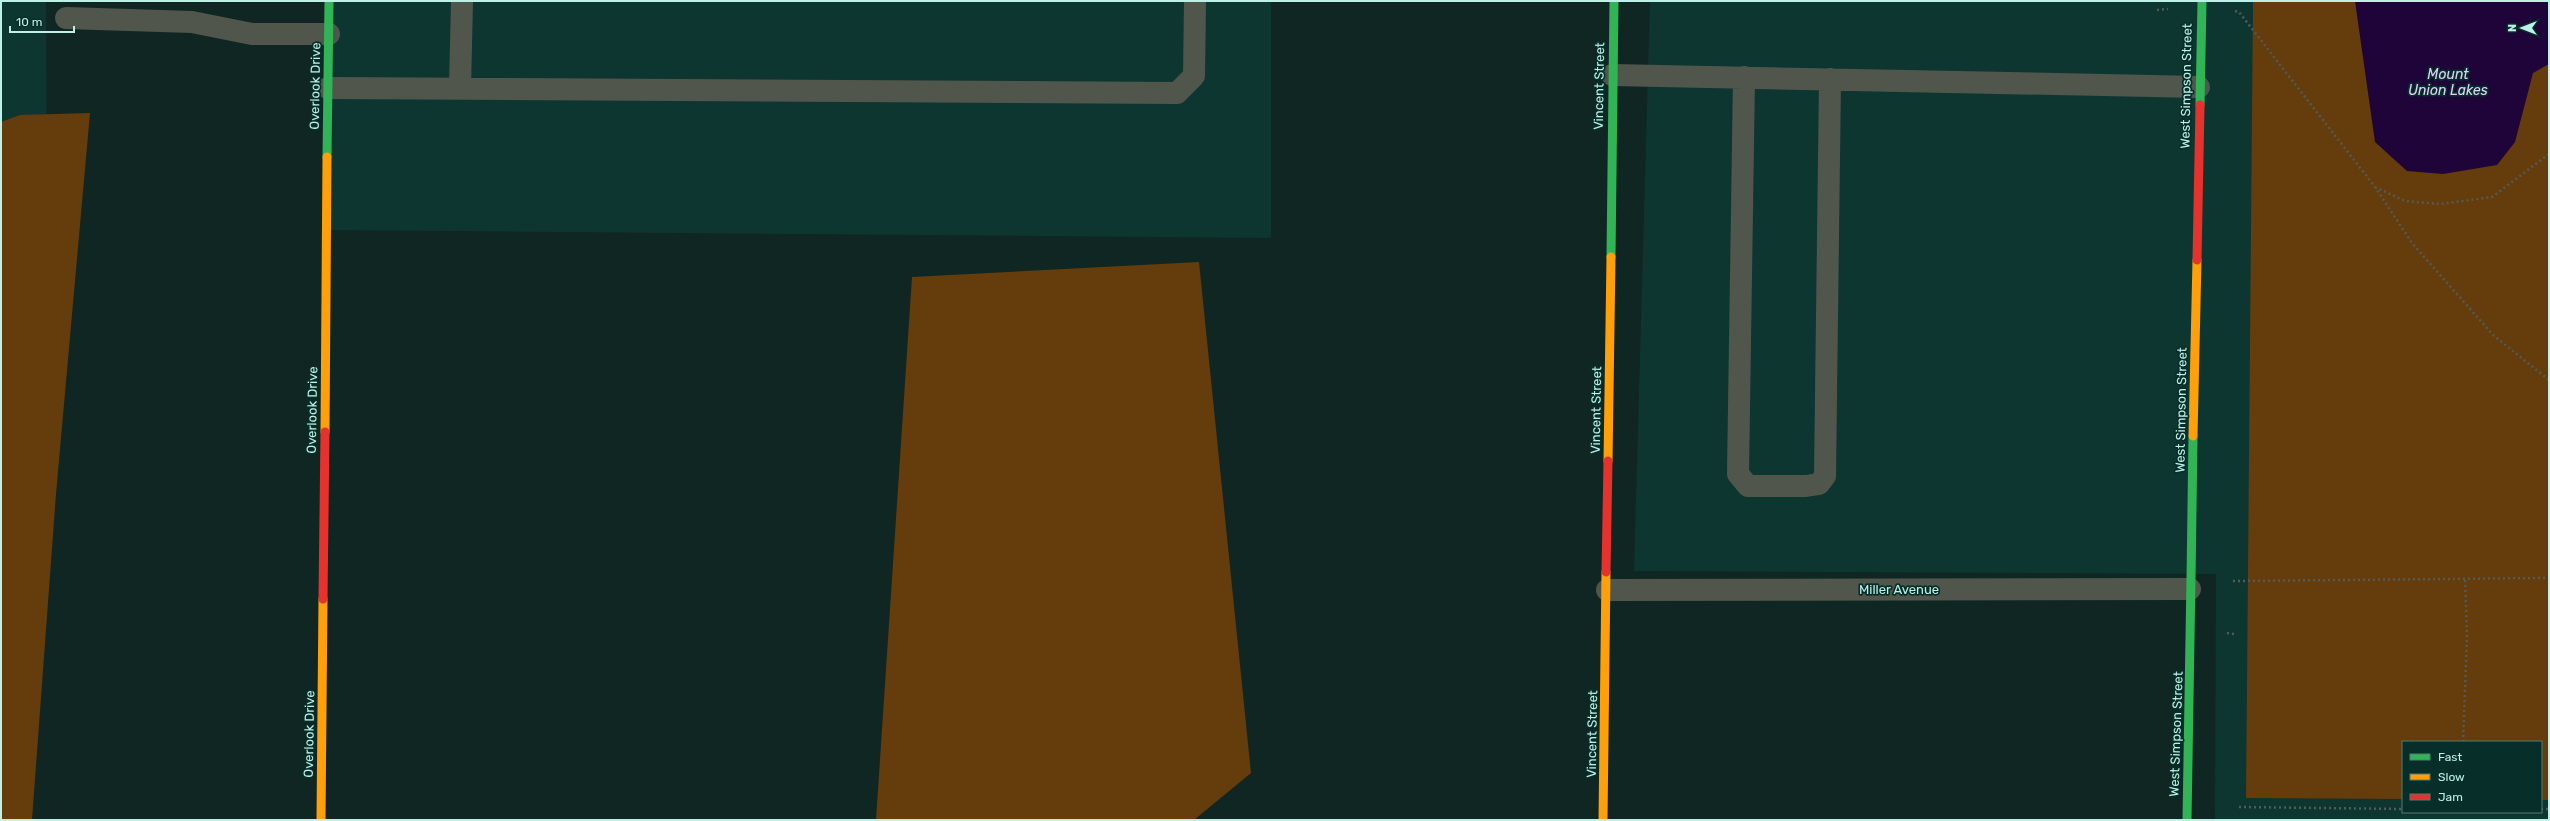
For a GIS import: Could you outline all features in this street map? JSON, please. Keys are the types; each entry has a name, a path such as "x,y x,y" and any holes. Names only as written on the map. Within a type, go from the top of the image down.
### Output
{"street":[{"name":"Overlook Drive","path":"321,820 329,1"},
{"path":"460,88 462,1"},
{"path":"328,88 1177,93 1194,76 1195,1"},
{"name":"Vincent Street","path":"1603,820 1614,1"},
{"name":"West Simpson Street","path":"2187,820 2192,631 2190,589 2199,87 2202,5"},
{"path":"66,18 192,22 252,34 329,34"},
{"path":"1612,75 2199,87"},
{"path":"1744,78 1738,474 1748,486 1806,486 1820,484 1825,476 1830,79"},
{"name":"Miller Avenue","path":"1607,590 2190,589"}],"path":[{"path":"2157,10 2202,5 2239,12 2375,187 2412,243 2493,335 2549,380"},
{"path":"2375,187 2405,201 2441,204 2492,197 2549,154"},
{"path":"2463,741 2467,637 2465,578"},
{"path":"2233,581 2549,578"},
{"path":"2238,807 2402,809"}],"shaded area":[{"path":"1,1 46,1 47,196 1,196"},
{"path":"329,1 1271,1 1271,238 326,230"},
{"path":"1650,1 2549,1 2549,820 2215,820 2216,574 1634,571"},
{"path":"2253,1 2549,1 2549,800 2542,800 2542,741 2402,741 2402,799 2246,798"},
{"path":"90,113 56,494 32,820 1,820 1,122 20,115"},
{"path":"1199,262 1251,773 1194,820 876,820 912,277"}],"water":[{"name":"Mount Union Lakes","path":"2355,1 2549,1 2549,64 2533,73 2515,142 2497,165 2443,174 2407,171 2375,142"}],"traffic: fast":[{"path":"327,157 329,1"},
{"path":"1611,257 1614,1"},
{"path":"2200,105 2202,1"},
{"path":"2187,820 2193,436"}],"traffic: slow":[{"path":"325,432 327,157"},
{"path":"1608,461 1611,257"},
{"path":"2193,436 2197,260"},
{"path":"1603,820 1606,572"},
{"path":"321,820 323,599"}],"traffic: jam":[{"path":"2197,260 2200,105"},
{"path":"323,599 325,432"},
{"path":"1606,572 1608,461"}]}
